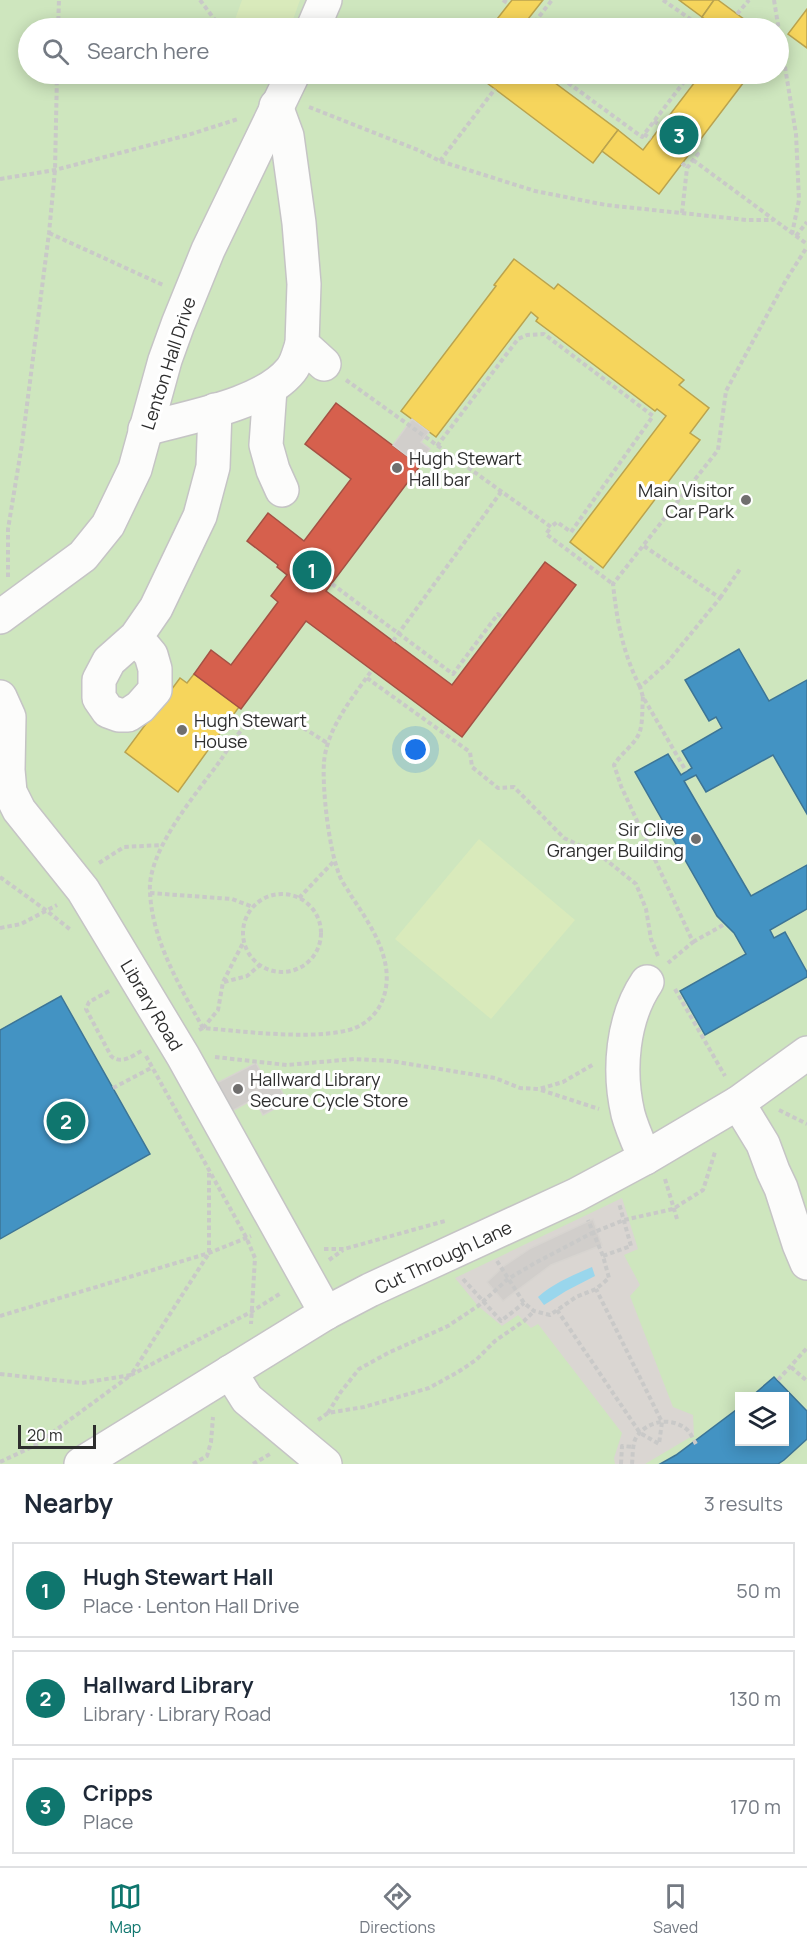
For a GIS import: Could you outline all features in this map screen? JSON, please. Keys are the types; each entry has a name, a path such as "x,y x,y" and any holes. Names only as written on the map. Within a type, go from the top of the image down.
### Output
{"street":[{"path":"318,18 325,0"},
{"path":"145,429 215,410 270,389 313,354 283,92"},
{"name":"Lenton Hall Drive","path":"4,614 82,556 108,525 135,469 165,360 189,297 208,250 283,92"},
{"path":"270,389 266,445 282,490"},
{"path":"136,638 156,608 200,516 213,467 215,410"},
{"name":"Library Road","path":"0,697 9,717 10,792 19,810 83,890 187,1051 326,1313"},
{"path":"655,1167 628,1117 624,1090 625,1046 626,1032 634,1003 661,974"},
{"name":"Cut Through Lane","path":"81,1464 326,1313 370,1290 576,1195 655,1167 733,1092 807,1053"},
{"path":"733,1092 764,1144 807,1263"},
{"path":"240,1365 247,1399 283,1446 325,1464"}],"path":[{"path":"58,18 59,0"},
{"path":"200,0 214,18"},
{"path":"503,0 509,4"},
{"path":"538,18 552,0"},
{"path":"663,0 689,18"},
{"path":"737,14 749,0"},
{"path":"774,0 777,18"},
{"path":"4,614 8,529 22,444 49,233 55,170 57,84"},
{"path":"570,84 642,137 682,84"},
{"path":"788,84 796,134 799,200 794,235"},
{"path":"440,161 495,89"},
{"path":"283,92 440,161 535,191 606,205 747,220 773,220"},
{"path":"0,179 55,170 189,135 241,118"},
{"path":"654,121 661,126"},
{"path":"644,134 651,139"},
{"path":"682,213 687,168 698,154 692,150"},
{"path":"613,584 718,450 726,391 807,246 693,160"},
{"path":"682,164 687,168"},
{"path":"794,235 807,222"},
{"path":"49,233 189,297"},
{"path":"437,446 518,339 527,335 544,334 653,416 572,532 557,522 546,534 613,584 621,638 628,664 643,697 686,771"},
{"path":"313,354 550,527"},
{"path":"393,641 501,492"},
{"path":"644,546 720,598"},
{"path":"640,687 667,663 720,598 740,569"},
{"path":"332,584 453,674 498,614 503,618"},
{"path":"203,1028 301,1035 343,1031 361,1025 380,1008 388,983 384,957 368,921 339,875 331,842 326,804 324,761 332,732 372,670"},
{"path":"367,678 470,752 472,767 498,788 514,787 564,838 600,855 636,884 646,909 651,939 661,974 733,1092"},
{"path":"643,697 640,731 614,765 621,786 693,942"},
{"path":"203,1028 178,981 154,920 150,879 162,845 248,722 271,716 283,717 329,744"},
{"path":"0,928 21,924 83,890 98,864 124,847 162,845"},
{"path":"299,898 335,860"},
{"path":"0,878 47,911 72,932"},
{"path":"150,893 232,899 253,907"},
{"path":"285,894 299,898 316,912 321,929 320,943 314,956 297,970 271,971 260,965 249,954 243,942 246,916 258,902 271,895 285,894"},
{"path":"661,974 693,942 725,924"},
{"path":"113,1088 187,1051 218,1010 223,982 243,942"},
{"path":"223,982 247,976 260,965"},
{"path":"103,981 114,1001"},
{"path":"109,991 89,1002 86,1009 111,1056 123,1061 143,1050"},
{"path":"187,1051 203,1028"},
{"path":"137,1041 255,1258 251,1312 240,1365"},
{"path":"539,1089 563,1082 591,1066 604,1053 625,1046"},
{"path":"187,1051 287,1065 354,1059 391,1061 495,1078 520,1088 539,1089 614,1115 628,1117"},
{"path":"773,1107 807,1124"},
{"path":"253,1464 283,1446 328,1413 359,1369 448,1326 483,1301 508,1279 592,1233 624,1220 673,1209 703,1190 713,1160"},
{"path":"655,1167 677,1219"},
{"path":"0,1374 82,1383 131,1375 210,1253 209,1170"},
{"path":"603,1256 631,1246 619,1200"},
{"path":"495,1259 524,1303 534,1311 550,1315 576,1297 596,1289 609,1278 603,1256 586,1215"},
{"path":"0,1316 210,1253 246,1238 280,1229 295,1234 322,1250 344,1249 454,1218"},
{"path":"0,1462 34,1446 131,1375 251,1312 307,1277 344,1249"},
{"path":"460,1276 501,1320 524,1303"},
{"path":"557,1310 640,1433 659,1444 662,1422 596,1289"},
{"path":"328,1413 364,1407 429,1388 476,1360 495,1341 524,1321 534,1311"},
{"path":"778,1380 807,1348"},
{"path":"790,1367 807,1381"},
{"path":"193,1464 207,1456 212,1442 214,1408"},
{"path":"632,1464 634,1442 640,1433 653,1424 670,1422 687,1429 696,1444"},
{"path":"621,1464 622,1446 634,1447"}],"green space":[{"path":"0,0 807,0 807,1464 0,1464"},
{"path":"242,0 300,0 294,18 236,18"},
{"path":"479,839 575,920 491,1019 395,939"}],"shaded area":[{"path":"622,1198 638,1249 624,1255 640,1285 630,1296 673,1407 693,1415 694,1435 645,1464 615,1464 614,1458 622,1433 538,1324 531,1328 518,1315 502,1326 478,1306 455,1278"}],"water":[{"path":"592,1267 595,1276 544,1305 538,1297 557,1283"}],"building: Homes":[{"path":"512,0 543,0 529,18 498,18"},
{"path":"679,0 714,0 702,17"},
{"path":"714,0 718,0 742,18 703,18"},
{"path":"807,9 807,48 789,33"},
{"path":"488,84 556,84 618,130 593,163"},
{"path":"693,84 742,84 659,194 602,151 618,130 643,150"},
{"path":"514,259 554,289 558,284 684,380 679,385 709,408 690,433 700,440 603,568 570,542 666,416 661,412 657,409 655,411 536,321 538,318 531,312 436,437 401,411"},
{"name":"Hugh Stewart House","path":"194,674 239,707 178,792 125,752 180,678 187,683"}],"building: Shops":[{"path":"336,403 420,466 326,591 452,685 545,562 576,585 462,737 306,621 241,709 194,674 211,650 231,665 278,602 271,596 287,575 247,541 268,513 304,541 351,479 305,444"}],"building: Schools":[{"name":"Sir Clive Granger Building","path":"739,649 769,701 807,680 807,814 773,755 706,792 696,775 684,781 751,896 807,865 807,909 770,930 774,938 785,932 807,972 807,977 705,1035 680,991 746,954 734,933 717,916 635,772 668,754 681,775 692,768 682,751 722,728 716,717 709,721 685,680"},
{"path":"61,996 150,1154 0,1239 0,1030"},
{"path":"774,1377 789,1392 757,1392"},
{"path":"789,1392 807,1411 807,1439 778,1464 660,1464 676,1455 735,1411 735,1446 789,1446"}],"building: Other":[{"path":"412,419 429,432 421,442 430,449 418,464 393,445"},
{"name":"Hallward Library Secure Cycle Store","path":"256,1063 267,1084 251,1093 254,1099 230,1112 215,1084"},
{"path":"276,1080 287,1102 263,1115 251,1093"},
{"path":"593,1219 602,1245 551,1265 503,1301 487,1282 504,1266 531,1248"}],"place":[{"name":"Cripps","path":"679,135"},
{"name":"Hugh Stewart Hall bar","path":"397,468"},
{"name":"Main Visitor Car Park","path":"746,500"},
{"name":"Hugh Stewart Hall","path":"312,570"},
{"name":"Hugh Stewart House","path":"182,730"},
{"name":"Sir Clive Granger Building","path":"696,839"},
{"name":"Hallward Library Secure Cycle Store","path":"238,1089"},
{"name":"Hallward Library","path":"66,1121"}]}
